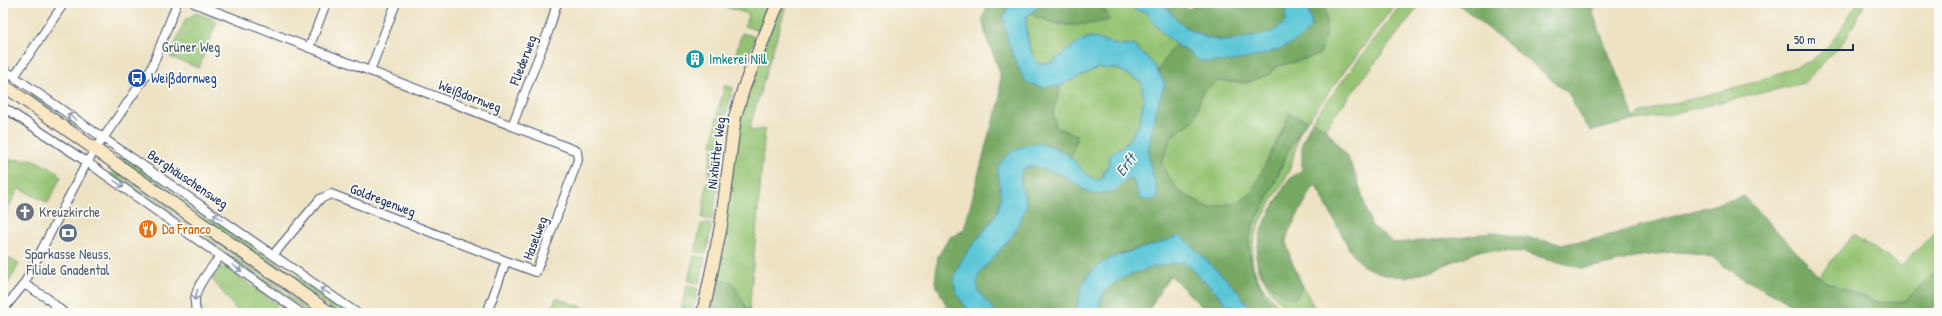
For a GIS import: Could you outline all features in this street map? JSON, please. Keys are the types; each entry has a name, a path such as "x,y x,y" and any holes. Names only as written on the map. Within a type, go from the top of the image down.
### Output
{"main road":[{"name":"Nixhütter Weg","path":"703,313 722,226 735,117 744,87 778,3"},
{"name":"Berghäuschensweg","path":"3,85 97,149 330,313"}],"street":[{"path":"14,77 64,3"},
{"path":"3,310 24,284 88,162 152,67 178,3"},
{"name":"Weißdornweg","path":"194,3 573,149 579,154"},
{"path":"309,48 326,3"},
{"path":"370,71 396,3"},
{"name":"Fliederweg","path":"512,126 550,27 557,3"},
{"name":"Berghäuschensweg","path":"3,69 357,313"},
{"path":"5,110 88,162 301,313"},
{"name":"Haselweg","path":"487,313 506,261 536,272 579,154"},
{"name":"Goldregenweg","path":"273,255 320,199 331,194 506,261"},
{"path":"197,313 194,303 196,293 220,256"},
{"path":"24,284 47,298 60,312"}],"green space":[{"path":"712,3 768,3 759,31 744,26 749,14"},
{"path":"781,3 787,3 750,126 752,131 765,129 749,313 732,282 714,279 740,118 748,89"},
{"path":"989,3 1009,3 1004,18 1017,68 1040,87 1059,86 1059,94 1053,112 1055,127 1077,135 1071,158 1060,150 1007,156 998,169 1002,201 996,214 958,266 970,313 950,313 935,282 938,256 949,238 964,230 989,134 1000,101 1000,72 987,39 982,19"},
{"path":"1038,3 1097,3 1105,10 1109,20 1099,23 1079,25 1049,21 1030,14 1037,8"},
{"path":"1097,3 1130,3 1135,10 1146,12 1175,45 1158,71 1153,63 1133,45 1120,46 1090,37 1078,42 1052,63 1038,64 1032,53 1029,42 1026,17 1030,14 1060,25 1079,24 1105,10"},
{"path":"1164,3 1180,3 1183,7 1189,9 1196,3 1285,3 1286,21 1277,30 1267,35 1226,41 1207,37 1189,29 1174,18"},
{"path":"1307,3 1325,3 1326,30 1324,43 1319,55 1275,67 1270,74 1245,83 1218,81 1203,91 1194,120 1171,137 1161,164 1178,191 1210,208 1241,201 1251,194 1290,114 1308,120 1296,137 1286,156 1250,234 1249,253 1251,262 1261,289 1275,313 1253,313 1236,289 1184,238 1122,253 1076,311 1078,313 996,313 979,292 976,282 980,273 1014,234 1027,204 1021,182 1023,168 1035,166 1065,176 1089,193 1099,194 1123,183 1128,178 1132,178 1140,199 1158,196 1149,160 1149,144 1157,107 1165,84 1158,71 1172,48 1175,45 1198,59 1218,62 1238,60 1276,51 1312,26"},
{"path":"1325,3 1396,3 1308,120 1290,114 1251,194 1241,201 1210,208 1178,191 1161,164 1171,137 1194,120 1202,91 1218,81 1245,83 1270,74 1275,67 1319,55 1324,43 1326,30"},
{"path":"1402,3 1421,3 1325,128 1312,121"},
{"path":"1457,3 1596,3 1593,14 1635,120 1591,131 1583,122 1568,93"},
{"path":"1857,3 1865,3 1846,39 1804,83 1658,117 1635,120 1640,114 1653,109 1752,83 1811,61 1826,48 1837,35"},
{"name":"Grüner Weg","path":"196,13 217,21 199,68 170,57 185,20"},
{"path":"742,33 756,37 745,61 734,59"},
{"path":"1098,68 1118,69 1141,82 1144,99 1139,124 1128,142 1109,155 1109,163 1101,180 1087,175 1071,158 1077,135 1055,128 1053,112 1059,94 1059,86"},
{"path":"725,85 733,88 726,115 717,114"},
{"path":"32,94 78,127 76,129 30,97"},
{"path":"717,117 725,119 721,145 712,145"},
{"path":"1312,121 1325,128 1347,156 1356,176 1371,225 1394,243 1467,237 1491,232 1563,244 1596,239 1744,196 1824,281 1880,303 1905,301 1939,269 1939,304 1928,313 1808,313 1735,274 1712,257 1693,253 1673,252 1634,257 1608,265 1581,268 1522,252 1482,250 1429,271 1406,277 1385,275 1363,266 1350,250 1315,184 1289,231 1286,241 1291,260 1302,284 1300,292 1295,298 1286,297 1270,285 1258,269 1256,255 1261,232 1267,218 1289,179 1302,170 1302,143"},
{"path":"1300,130 1289,171 1258,227 1252,254 1253,267 1259,281 1284,313 1275,313 1259,285 1251,266 1249,245 1253,225 1266,203 1290,147"},
{"path":"712,150 720,151 718,178 708,177"},
{"path":"121,155 350,313 338,313 119,159"},
{"path":"32,159 58,172 56,175 61,177 48,203 19,188 3,218 3,160"},
{"path":"115,168 321,313 318,313 113,170"},
{"path":"112,172 222,250 221,253 110,175"},
{"path":"707,182 718,184 713,220 702,218"},
{"path":"705,223 712,225 706,254 695,251 701,224"},
{"path":"1939,228 1939,269 1905,301 1880,303 1824,281 1819,276 1853,235 1901,266"},
{"path":"227,253 313,313 308,313 226,255"},
{"path":"3,255 19,264 3,293"},
{"path":"694,256 705,258 699,284 688,280"},
{"path":"1171,262 1185,262 1217,293 1233,313 1208,313 1170,275 1147,313 1103,313 1099,305 1103,294 1113,283 1121,278 1137,272"},
{"path":"221,267 227,268 278,304 270,313 239,313 212,279"},
{"path":"1258,269 1270,285 1300,292 1302,284 1317,313 1289,313 1271,291"},
{"path":"714,279 732,282 749,313 706,313"},
{"path":"687,285 698,289 693,310 681,307"},
{"path":"556,298 599,313 549,313"}],"water":[{"name":"Erft","path":"1009,3 1038,3 1037,8 1026,17 1026,30 1028,42 1038,64 1052,63 1078,42 1090,37 1120,46 1133,45 1153,63 1165,84 1157,107 1149,144 1149,160 1158,196 1152,201 1140,199 1132,178 1128,178 1115,191 1099,194 1089,193 1065,176 1035,166 1023,168 1021,173 1021,182 1027,204 1014,234 980,273 977,282 979,292 996,313 970,313 957,294 954,281 956,272 965,255 991,222 998,210 1001,192 998,170 1003,160 1012,152 1023,146 1044,144 1062,151 1087,175 1101,180 1109,163 1109,155 1128,142 1139,124 1144,99 1141,82 1118,69 1098,68 1059,86 1040,87 1026,82 1015,60 1006,34 1004,18"},
{"path":"1130,3 1164,3 1175,18 1182,24 1199,35 1218,40 1227,41 1272,32 1286,21 1285,3 1307,3 1312,26 1299,39 1278,50 1251,58 1223,62 1210,62 1199,60 1169,39 1146,12 1135,10"},
{"path":"1179,236 1184,238 1236,289 1253,313 1233,313 1217,293 1185,262 1166,264 1134,273 1115,283 1106,290 1101,298 1099,305 1103,313 1078,313 1076,311 1081,289 1087,278 1099,265 1121,254"}],"place":[{"name":"Imkerei Nill","path":"695,59"},
{"name":"Weißdornweg","path":"137,78"},
{"name":"Kreuzkirche","path":"25,212"},
{"name":"Da Franco","path":"148,229"},
{"name":"Sparkasse Neuss, Filiale Gnadental","path":"68,233"}]}
